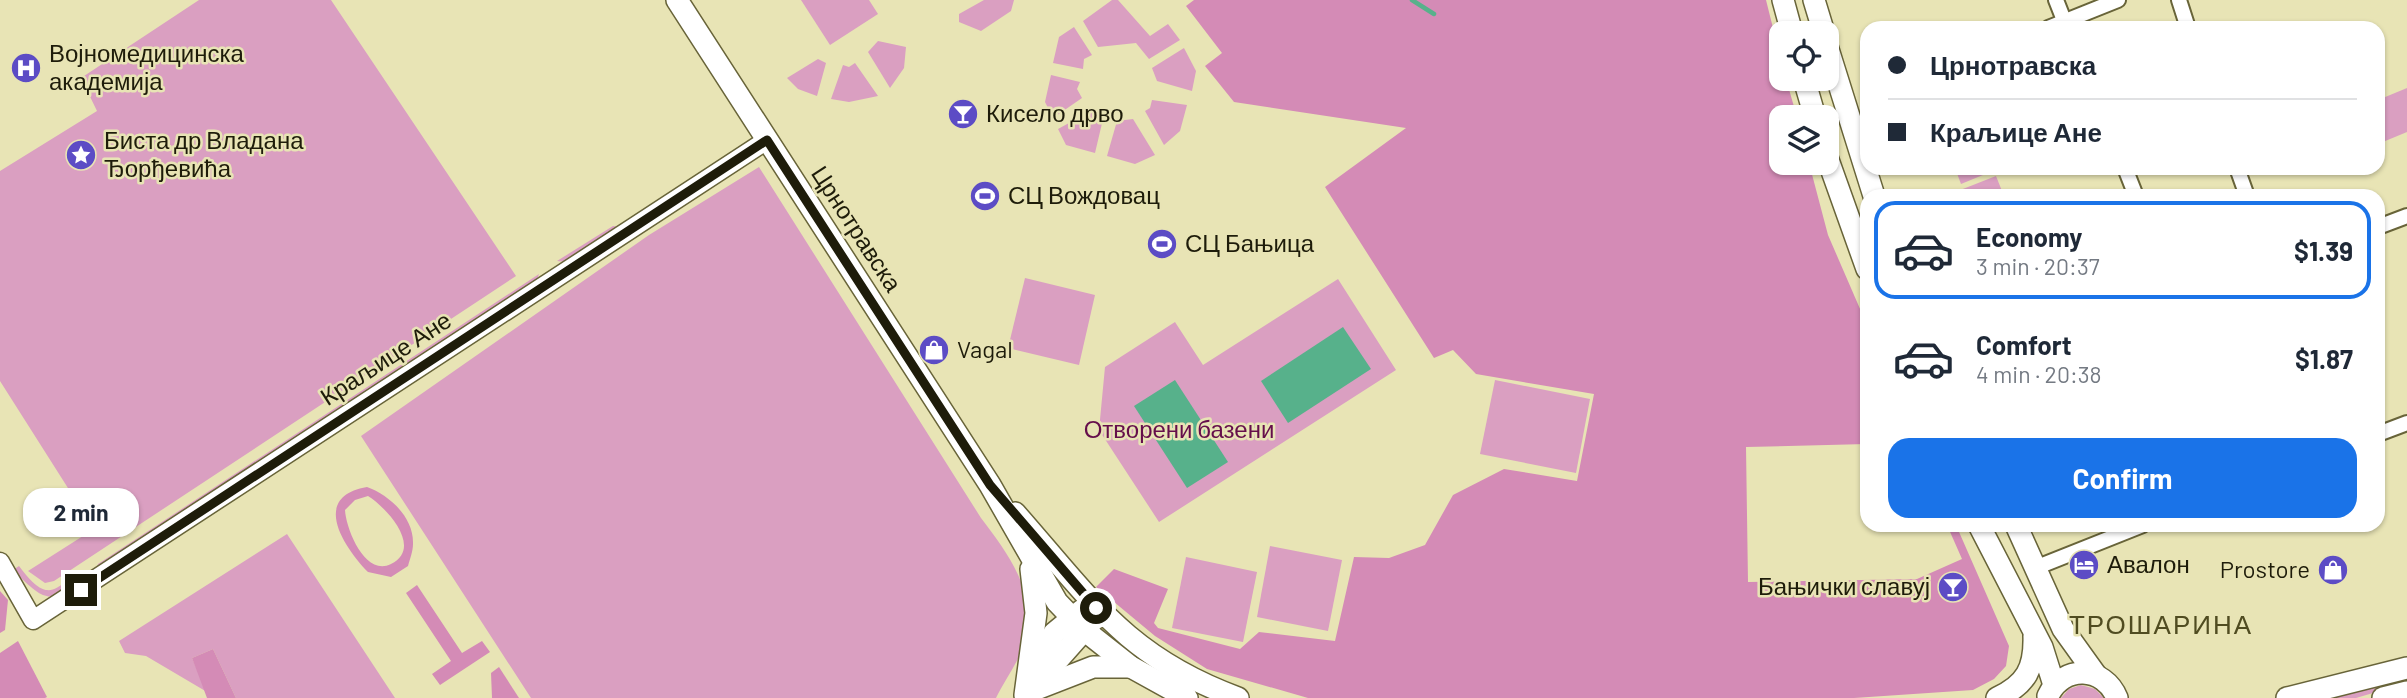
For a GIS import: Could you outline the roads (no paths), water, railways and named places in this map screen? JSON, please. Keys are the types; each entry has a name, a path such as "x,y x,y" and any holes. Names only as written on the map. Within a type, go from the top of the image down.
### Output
{"main road":[{"name":"Црнотравска","path":"677,0 990,485 1057,602 1077,623 1131,667 1187,698"},
{"path":"1783,0 1789,21"},
{"path":"1814,0 1820,21"},
{"path":"1839,84 1860,151"},
{"path":"1833,175 1860,249"},
{"name":"Црнотравска","path":"990,485 1096,608 1170,668 1238,698"},
{"path":"1983,532 2034,631 2044,694 2071,674 2096,675"},
{"path":"2019,532 2066,635 2096,675 2116,694 2138,698"},
{"path":"1024,697 1036,613 1035,583 1027,553"},
{"path":"1024,697 1049,640 1096,608"},
{"path":"1997,698 2018,686 2028,676 2034,657 2034,631"},
{"path":"1024,697 1083,669 1131,667"},
{"path":"2287,698 2407,668"},
{"path":"2383,698 2407,692"}],"street":[{"path":"2056,0 2064,21"},
{"path":"2074,21 2118,0"},
{"path":"2179,0 2186,21"},
{"name":"Краљице Ане","path":"0,562 33,620 767,140"},
{"path":"2385,224 2407,216"},
{"path":"2385,431 2407,423"},
{"path":"2035,568 2125,532"}],"waterway":[{"path":"1412,0 1434,14"}],"place":[{"name":"Војномедицинска академија","path":"26,68"},
{"name":"Кисело дрво","path":"963,114"},
{"name":"Биста др Владана Ђорђевића","path":"81,155"},
{"name":"СЦ Вождовац","path":"985,196"},
{"name":"СЦ Бањица","path":"1162,244"},
{"name":"Vagal","path":"934,350"},
{"name":"Авалон","path":"2084,565"},
{"name":"Prostore","path":"2333,570"},
{"name":"Бањички славуј","path":"1953,587"}],"district":[{"name":"ТРОШАРИНА","path":"2161,625"}],"park label":[{"name":"Отворени базени","path":"1179,430"}]}
